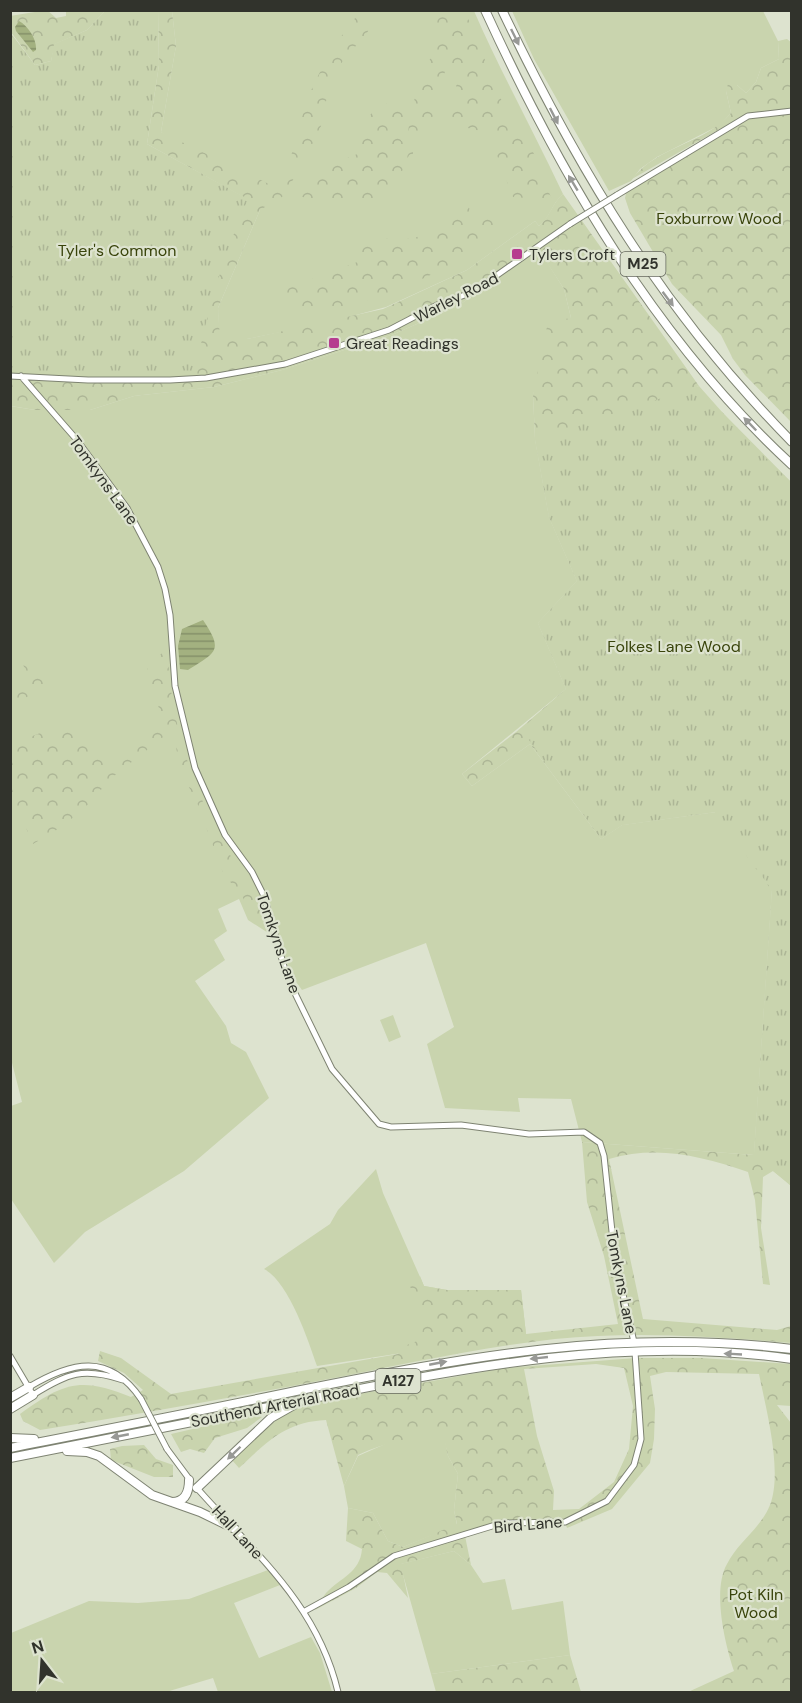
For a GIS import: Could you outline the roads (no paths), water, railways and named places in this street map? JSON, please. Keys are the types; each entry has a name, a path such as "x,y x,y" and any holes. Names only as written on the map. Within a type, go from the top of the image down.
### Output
{"highway":[{"name":"M25","path":"484,10 551,146 638,284 711,381 792,465"},
{"name":"M25","path":"502,10 562,132 625,237 696,335 792,442"},
{"name":"Southend Arterial Road","path":"10,1448 488,1354 577,1344 634,1342 751,1345 792,1349"},
{"name":"Southend Arterial Road","path":"10,1458 506,1362 635,1352 704,1353 792,1359"},
{"path":"10,1398 31,1391"},
{"path":"10,1409 31,1391"},
{"name":"A127","path":"196,1488 271,1418 307,1399"},
{"path":"10,1438 25,1440 92,1433"},
{"name":"A127","path":"37,1453 80,1451 93,1454 139,1488 167,1501 200,1512 235,1529"},
{"path":"167,1501 176,1502 183,1498 188,1491 189,1480"}],"street":[{"name":"Warley Road","path":"10,376 99,381 207,378 285,364 389,330 437,305 473,292 570,224 748,116 792,111"},
{"name":"Tomkyns Lane","path":"21,376 76,440 122,500 158,567 170,615 175,686 195,768 225,835 252,872 264,896 287,977 332,1069 379,1124 391,1127 461,1125 529,1134 584,1132 600,1143 604,1156 615,1260 634,1342"},
{"name":"Bird Lane","path":"305,1611 349,1587 394,1556 502,1523 566,1522 607,1501 634,1465 641,1439 635,1352"},
{"path":"10,1356 31,1391 76,1373 96,1373 123,1380"},
{"name":"Hall Lane","path":"31,1391 42,1380 67,1368 86,1365 107,1369 123,1380 141,1399 167,1449 189,1480 286,1585 305,1611 327,1655 338,1692"},
{"path":"23,1377 32,1381 42,1380"}],"place":[{"name":"Tylers Croft","path":"517,254"},
{"name":"Great Readings","path":"334,343"}],"park label":[{"name":"Foxburrow Wood","path":"719,218"},
{"name":"Tyler's Common","path":"117,250"},
{"name":"Folkes Lane Wood","path":"674,646"},
{"name":"Pot Kiln Wood","path":"756,1603"}]}
